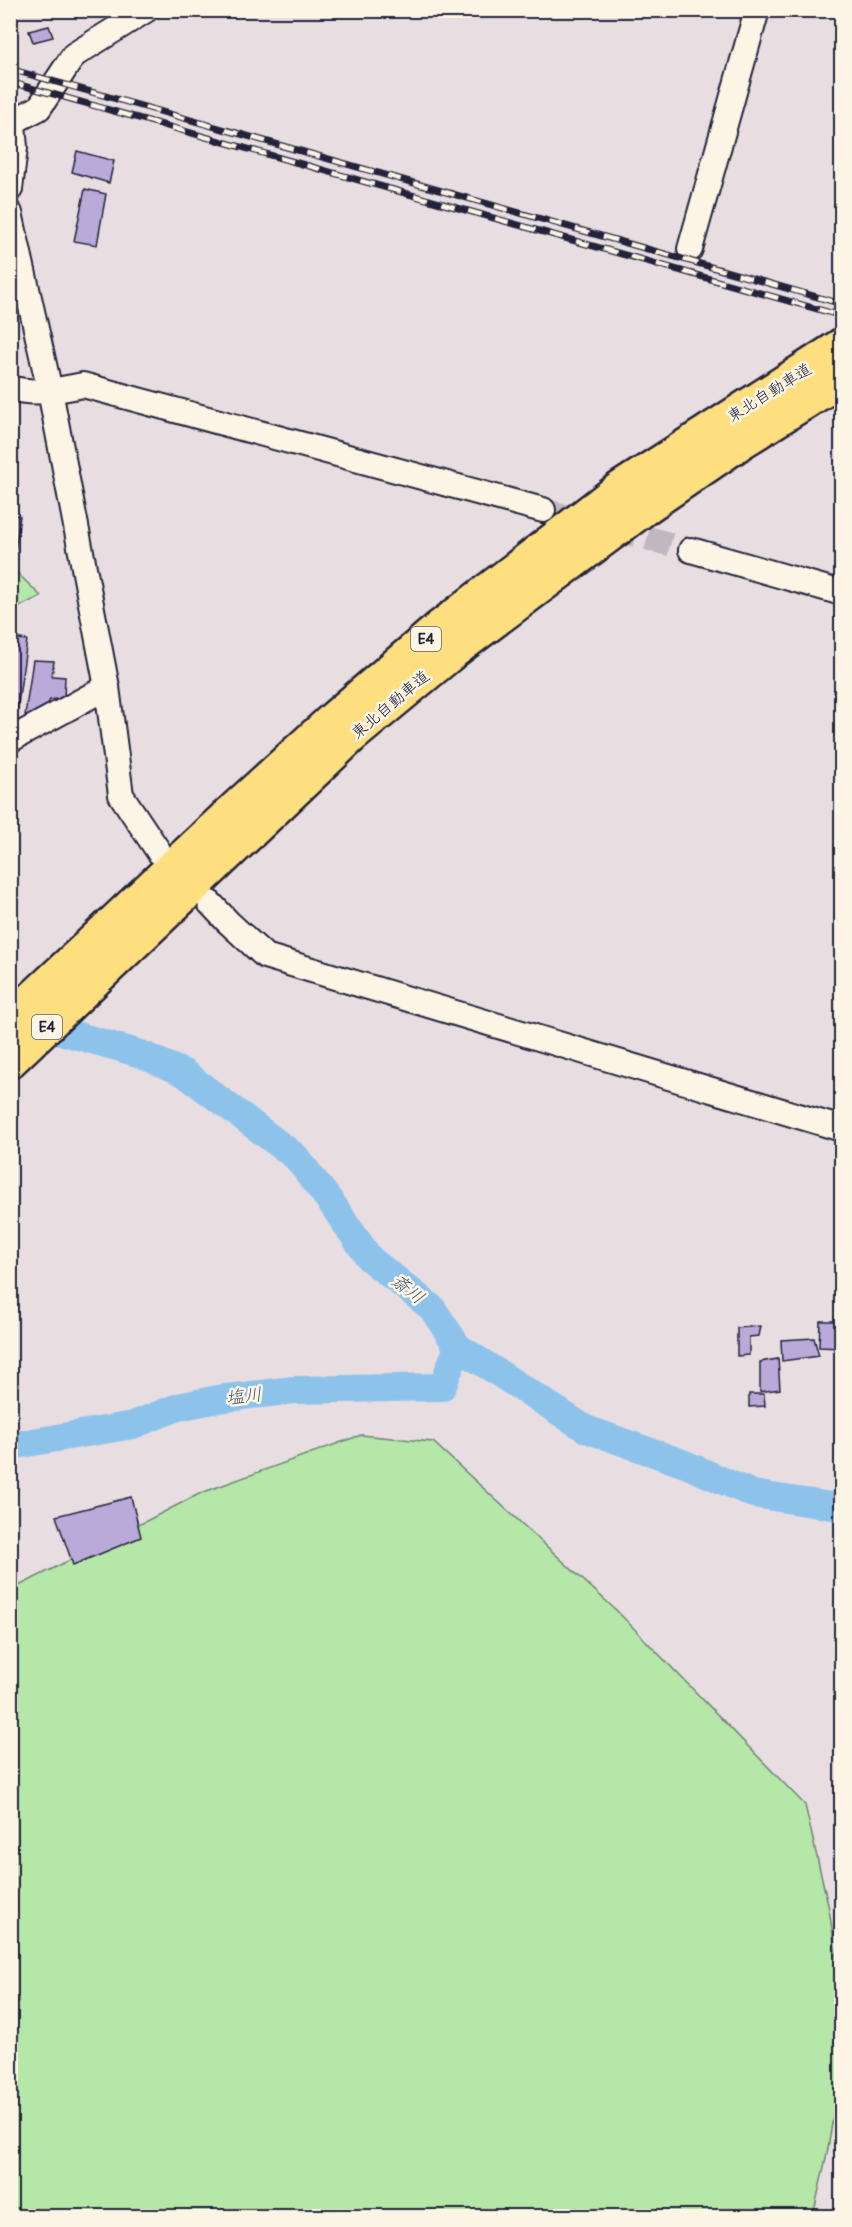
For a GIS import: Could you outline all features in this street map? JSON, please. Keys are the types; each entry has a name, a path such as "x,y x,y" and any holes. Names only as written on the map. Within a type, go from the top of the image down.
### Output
{"highway":[{"name":"東北自動車道","path":"10,1019 240,803 335,717 440,627 619,489 842,345"},
{"name":"東北自動車道","path":"12,1060 352,736 458,648 648,506 742,441 842,378"}],"street":[{"path":"10,189 15,148 12,123 39,108 74,55 146,10"},
{"path":"690,249 757,10"},
{"path":"10,213 50,391 107,687 121,795 159,852"},
{"path":"10,388 25,392 50,391 83,385 543,510"},
{"path":"691,550 842,593"},
{"path":"10,741 107,687"},
{"path":"210,903 265,956 842,1129"}],"green space":[{"path":"10,566 41,596 11,611 10,611"},
{"path":"361,1435 433,1442 617,1611 805,1805 829,1909 842,1994 841,2064 828,2149 813,2216 11,2216 11,1590 201,1493"}],"building":[{"path":"49,26 53,37 33,42 29,31"},
{"path":"77,151 114,161 109,183 72,172"},
{"path":"85,189 106,194 97,245 74,241"},
{"path":"10,514 20,516 14,560 10,559"},
{"path":"10,638 27,640 15,726 10,726"},
{"path":"33,660 54,661 52,676 65,677 64,698 50,700 41,717 25,715"},
{"path":"820,1321 842,1321 842,1348 819,1347"},
{"path":"761,1326 759,1336 749,1337 749,1355 737,1356 737,1328"},
{"path":"814,1338 819,1356 782,1361 781,1340"},
{"path":"778,1359 780,1389 760,1392 760,1362"},
{"path":"749,1394 764,1394 765,1406 749,1407"},
{"path":"131,1497 141,1537 73,1565 56,1516"}],"waterway":[{"name":"斎川","path":"26,1021 141,1054 184,1073 296,1157 370,1259 432,1308 458,1347 586,1429 685,1464 753,1494 842,1506"},
{"name":"塩川","path":"10,1446 133,1425 178,1407 218,1399 294,1390 442,1387 458,1347"}],"tunnel":[{"path":"543,510 691,550"}],"railway":[{"path":"10,69 842,304"},
{"path":"10,82 842,316"}]}
